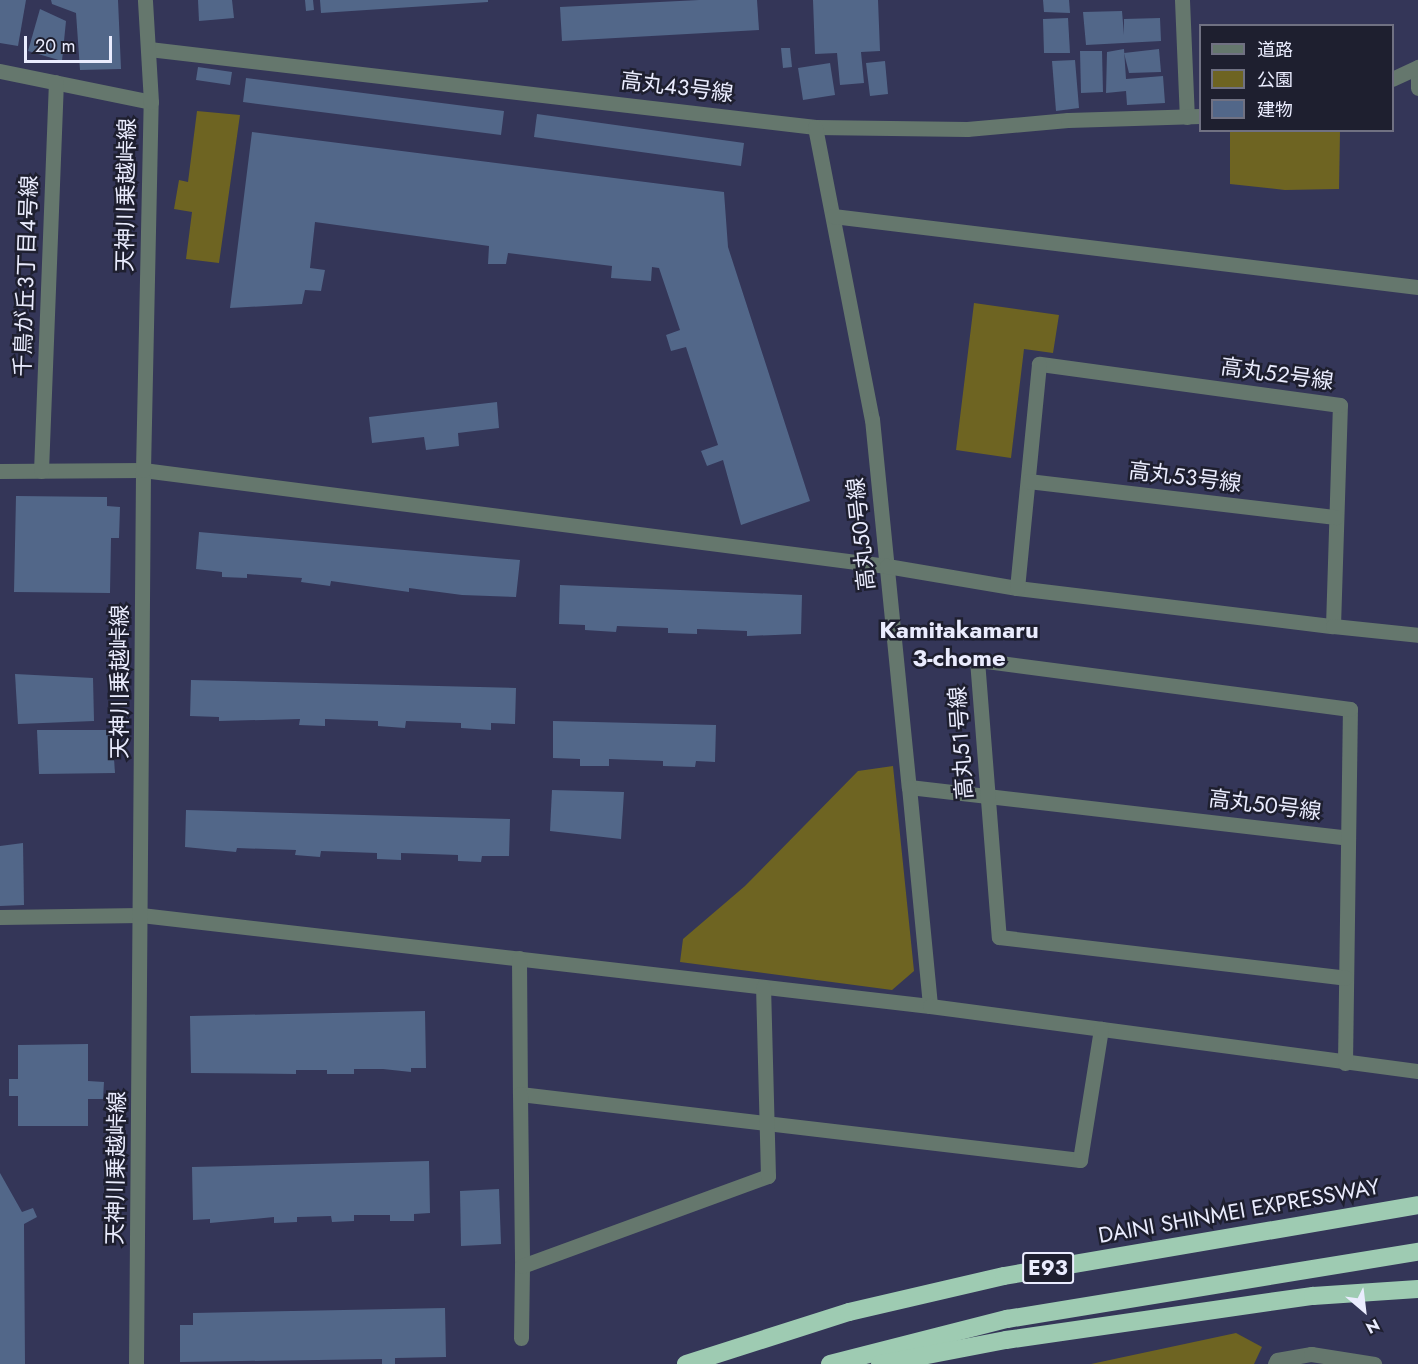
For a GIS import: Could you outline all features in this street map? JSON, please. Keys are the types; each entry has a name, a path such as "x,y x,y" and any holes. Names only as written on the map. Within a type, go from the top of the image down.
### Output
{"highway":[{"name":"DAINI SHINMEI EXPRESSWAY","path":"686,1364 849,1312 1004,1276 1418,1205"},
{"name":"E93","path":"830,1364 1007,1319 1418,1252"},
{"path":"880,1364 1006,1340 1313,1296 1418,1289"}],"street":[{"name":"天神川乗越峠線","path":"136,1364 143,470 151,102 145,0"},
{"path":"1182,0 1194,117"},
{"name":"高丸４３号線","path":"149,49 815,127 967,129 1068,120 1194,117"},
{"path":"1394,78 1418,67 1418,88"},
{"path":"0,71 151,102"},
{"name":"千鳥が丘３丁目４号線","path":"40,471 56,82"},
{"name":"高丸５０号線","path":"815,127 872,419 909,787 987,794 1348,838"},
{"path":"833,216 1418,286"},
{"name":"高丸５２号線","path":"1017,588 1039,364 1340,405 1333,626"},
{"path":"0,471 143,470 887,566 1017,588 1418,635"},
{"name":"高丸５３号線","path":"1028,482 1336,517"},
{"name":"高丸５１号線","path":"1345,1063 1350,709 977,660 999,937 1346,978"},
{"path":"909,787 930,1006"},
{"path":"0,917 141,915 930,1006 1418,1071"},
{"path":"519,958 521,1338"},
{"path":"522,1266 768,1176 763,987"},
{"path":"520,1094 1080,1160 1101,1029"},
{"path":"1275,1364 1277,1360 1311,1354 1374,1364"}],"green space":[{"path":"197,111 240,115 219,263 186,259 192,212 174,209 179,180 188,182"},
{"path":"1230,132 1340,132 1339,189 1285,190 1230,184"},
{"path":"974,303 1059,315 1053,353 1024,349 1011,458 956,450"},
{"path":"893,766 914,971 892,990 680,962 683,939 745,886 858,771"},
{"path":"1236,1333 1262,1347 1254,1364 1091,1364"}],"building":[{"path":"0,0 26,0 18,46 0,43"},
{"path":"51,0 118,0 121,69 80,70 76,13 52,4"},
{"path":"198,0 232,0 234,18 199,21"},
{"path":"305,0 313,0 314,10 306,11"},
{"path":"320,0 488,0 488,2 321,13"},
{"path":"699,0 757,0 759,30 562,41 560,7"},
{"path":"813,0 878,0 880,51 861,52 864,83 840,85 837,53 815,54"},
{"path":"1043,0 1069,0 1070,13 1044,12"},
{"path":"40,9 66,21 62,61 28,51"},
{"path":"1122,11 1124,35 1124,19 1160,18 1161,41 1086,45 1083,12"},
{"path":"1068,18 1070,53 1044,53 1043,19"},
{"path":"781,48 790,48 792,67 783,68"},
{"path":"1124,49 1126,79 1163,76 1165,103 1127,105 1126,91 1106,93 1107,52"},
{"path":"1159,49 1161,72 1129,73 1124,53"},
{"path":"1080,51 1102,51 1103,92 1081,93"},
{"path":"1075,60 1079,108 1056,111 1052,61"},
{"path":"885,61 888,94 870,96 866,63"},
{"path":"830,63 835,95 803,100 798,68"},
{"path":"198,67 232,72 230,85 196,80"},
{"path":"246,78 504,111 501,135 243,102"},
{"path":"537,114 744,143 741,166 534,137"},
{"path":"252,132 724,192 728,247 810,501 741,525 723,460 707,466 701,451 718,445 686,347 671,351 666,335 680,330 659,268 652,267 651,281 611,278 612,266 508,253 506,264 488,264 489,246 315,222 310,268 325,270 321,291 305,290 302,304 230,308"},
{"path":"497,402 499,428 458,433 459,446 426,450 424,437 372,443 369,417"},
{"path":"16,496 107,497 107,506 120,507 119,538 111,538 110,593 14,592"},
{"path":"199,532 520,560 516,597 462,595 409,588 409,592 331,581 330,586 301,582 302,578 247,574 247,578 222,577 222,572 196,569"},
{"path":"560,585 802,595 801,634 747,636 747,631 697,629 697,634 668,633 668,628 617,626 616,632 585,630 585,625 559,624"},
{"path":"15,674 93,678 94,721 18,724"},
{"path":"191,680 516,688 515,724 491,723 491,730 461,728 461,723 406,721 405,728 378,726 378,721 325,719 325,726 299,725 300,719 219,721 219,717 190,716"},
{"path":"553,721 716,725 715,762 696,761 695,767 663,766 663,761 609,759 609,766 580,766 580,759 553,758"},
{"path":"37,730 112,730 115,773 39,774"},
{"path":"552,790 624,792 621,839 550,831"},
{"path":"186,810 510,819 509,856 482,856 481,862 458,861 458,855 401,853 401,860 377,859 377,853 321,851 320,857 295,855 296,850 237,848 236,852 185,847"},
{"path":"23,843 24,905 0,906 0,846"},
{"path":"425,1011 426,1068 411,1068 411,1072 354,1069 354,1074 327,1074 327,1070 296,1070 296,1074 191,1073 190,1016"},
{"path":"88,1044 88,1081 104,1082 103,1099 88,1099 88,1126 18,1126 18,1096 9,1096 9,1079 18,1079 18,1045"},
{"path":"429,1161 430,1213 414,1214 414,1221 390,1221 390,1215 354,1215 354,1221 332,1222 331,1216 297,1217 297,1222 274,1223 274,1217 210,1223 210,1219 193,1220 192,1167"},
{"path":"0,1173 22,1212 33,1208 37,1217 24,1224 25,1364 0,1364"},
{"path":"499,1189 501,1244 461,1246 460,1191"},
{"path":"445,1308 446,1357 395,1358 395,1364 382,1364 382,1359 180,1362 180,1325 193,1325 193,1313"}],"district":[{"name":"Kamitakamaru 3-chome","path":"959,644"}]}
